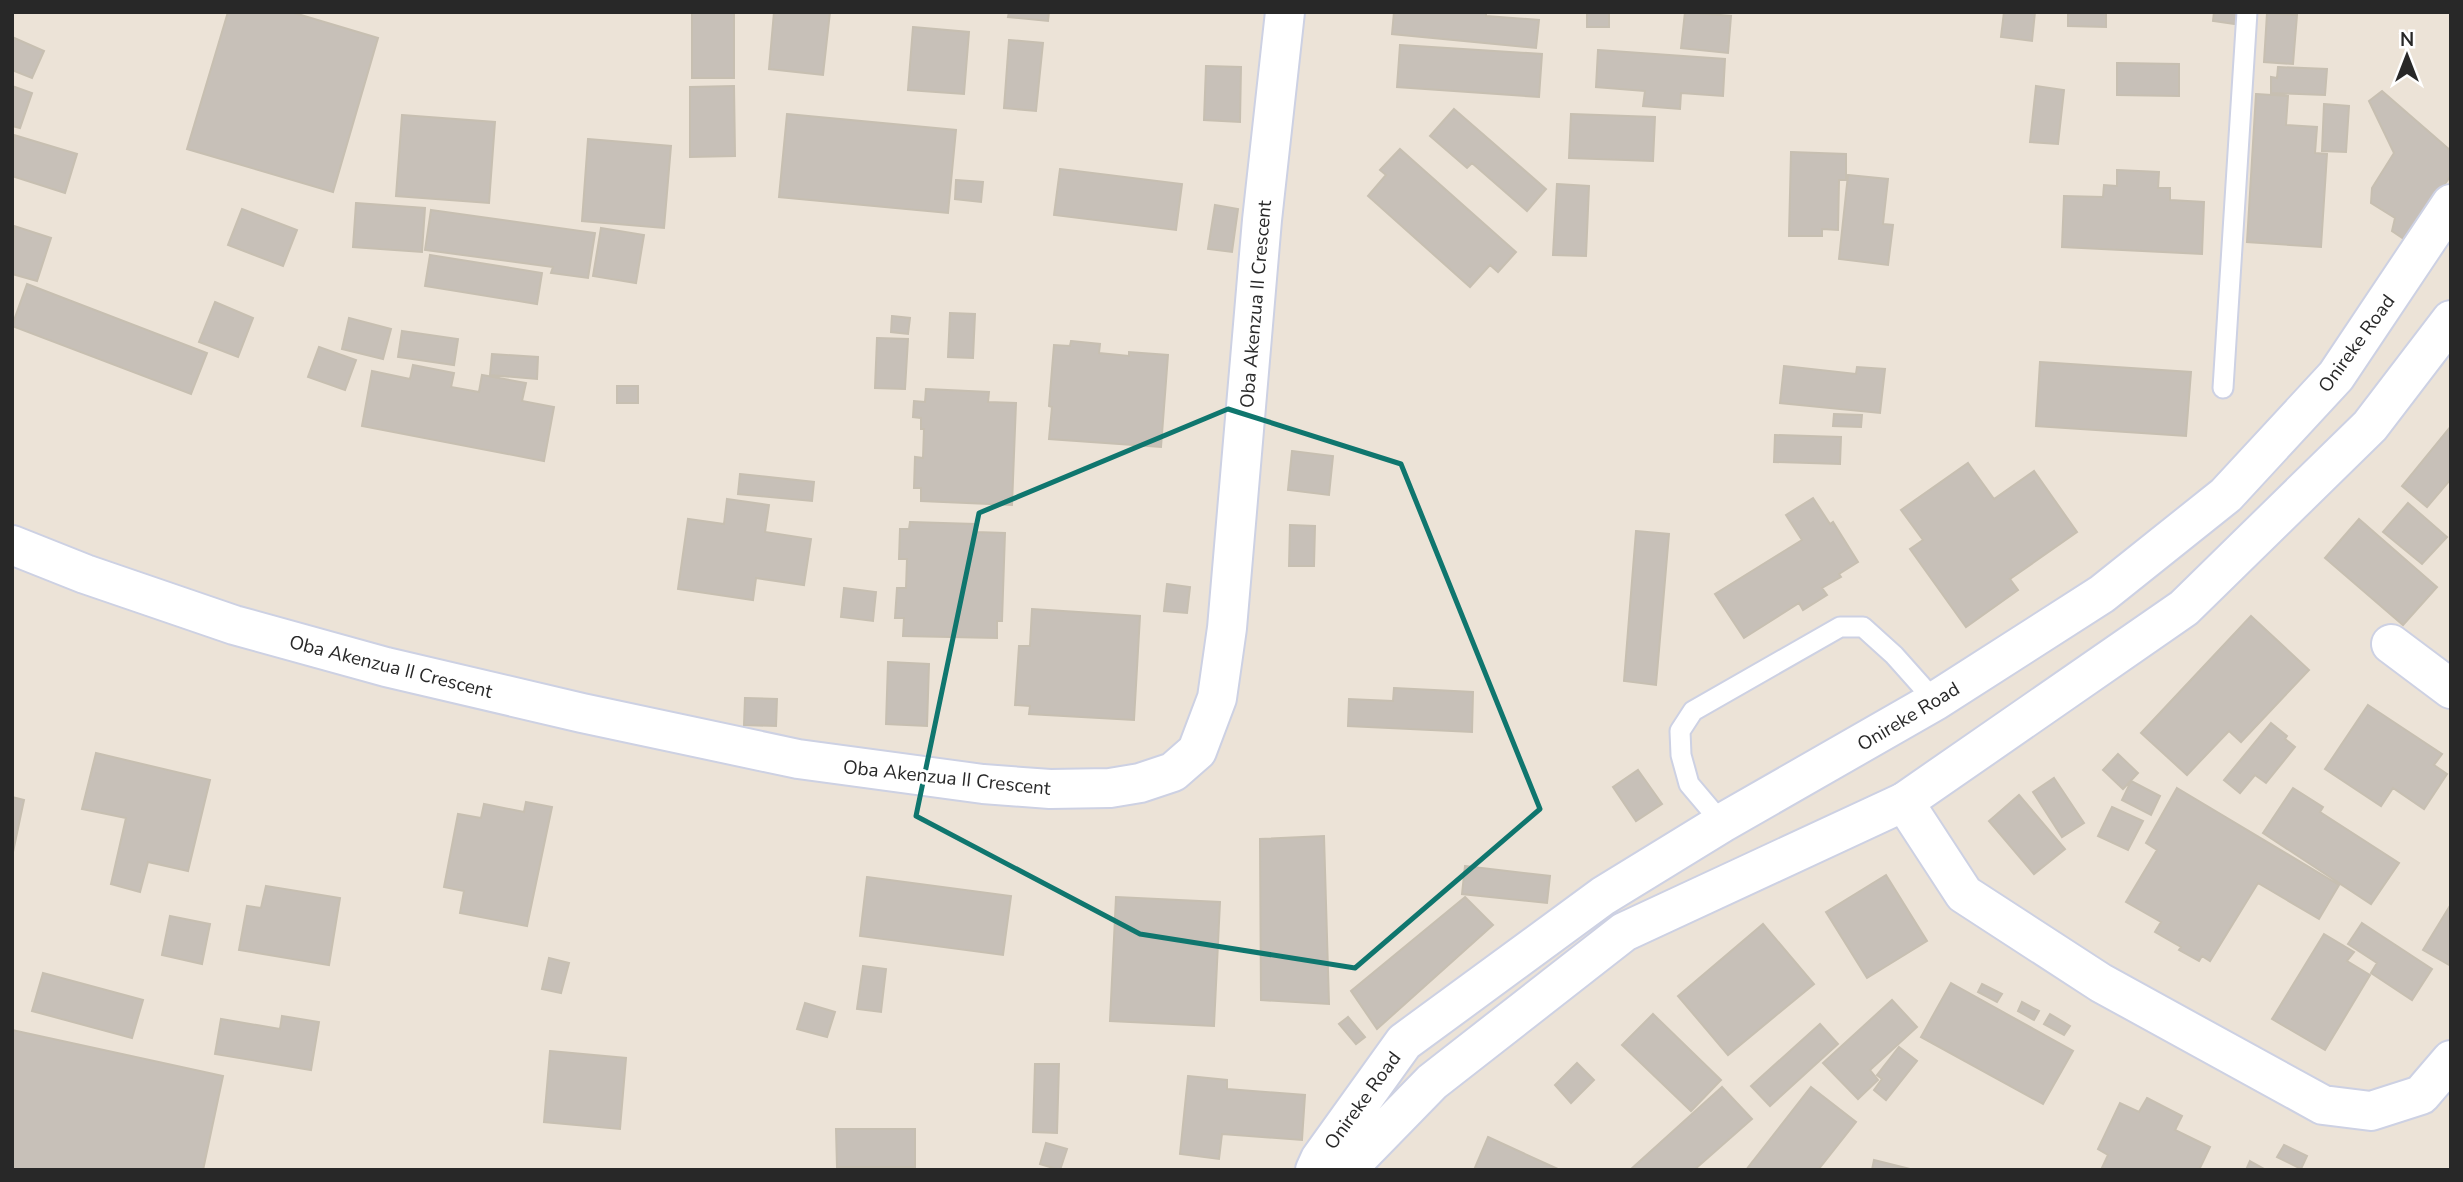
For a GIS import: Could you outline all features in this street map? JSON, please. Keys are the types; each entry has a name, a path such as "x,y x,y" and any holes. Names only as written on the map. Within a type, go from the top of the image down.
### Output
{"main road":[{"name":"Oba Akenzua II Crescent","path":"12,545 85,574 234,625 386,667 582,713 798,759 984,785 1050,789 1110,788 1140,783 1173,772 1197,751 1217,698 1227,628 1262,220 1285,12"},
{"name":"Onireke Road","path":"1315,1170 1320,1159 1405,1042 1603,896 1722,823 1935,701 2102,594 2226,495 2336,376 2451,204"},
{"name":"Onireke Road","path":"1349,1170 1432,1082 1624,932 1904,802 2184,608 2370,426 2451,320"},
{"path":"2390,645 2451,689"},
{"path":"1904,802 1964,894 2101,983 2323,1105 2371,1111 2421,1095 2451,1060"},
{"path":"1603,896 1624,932"}],"lane":[{"path":"2222,388 2247,12"},
{"path":"1722,823 1689,784 1681,755 1680,732 1693,711 1840,627 1863,627 1894,655 1935,701"}],"highlighted area":[{"path":"1228,409 1401,464 1540,809 1355,968 1140,934 916,816 979,513"}],"building":[{"path":"228,12 291,12 378,38 333,192 187,149"},
{"path":"692,12 734,12 734,78 692,78"},
{"path":"774,12 830,12 823,75 769,69"},
{"path":"1009,12 1049,12 1048,21 1008,17"},
{"path":"1394,12 1486,12 1486,16 1539,20 1536,48 1392,34"},
{"path":"1587,12 1609,12 1609,27 1587,27"},
{"path":"1685,12 1731,16 1728,53 1681,48"},
{"path":"2004,12 2035,12 2032,41 2001,37"},
{"path":"2068,12 2106,12 2106,27 2068,26"},
{"path":"2214,12 2243,12 2242,25 2213,21"},
{"path":"2267,13 2297,15 2293,64 2264,62"},
{"path":"913,27 969,32 964,94 908,90"},
{"path":"12,37 44,51 32,78 12,70"},
{"path":"1009,40 1043,43 1036,111 1004,108"},
{"path":"1400,45 1542,54 1539,97 1397,87"},
{"path":"1598,50 1725,59 1723,96 1681,93 1680,109 1643,106 1645,91 1596,87"},
{"path":"2117,63 2179,64 2179,96 2117,95"},
{"path":"1206,66 1241,67 1240,122 1204,120"},
{"path":"2278,67 2327,69 2325,95 2271,93 2271,77 2277,78"},
{"path":"12,86 32,93 20,128 12,126"},
{"path":"734,86 735,156 690,157 690,87"},
{"path":"2036,86 2064,90 2058,144 2030,142"},
{"path":"2382,91 2451,151 2451,175 2407,241 2392,231 2395,218 2371,203 2372,188 2394,153 2369,101"},
{"path":"2256,94 2288,96 2286,125 2317,127 2315,153 2327,154 2321,247 2247,242"},
{"path":"2324,104 2349,106 2346,152 2322,151"},
{"path":"1454,109 1546,189 1527,211 1472,163 1467,168 1430,136"},
{"path":"787,114 956,130 948,213 779,197"},
{"path":"1571,114 1655,117 1653,161 1569,158"},
{"path":"402,115 495,122 489,203 396,196"},
{"path":"14,135 77,154 65,193 12,176"},
{"path":"588,139 671,146 664,228 582,221"},
{"path":"1400,149 1516,252 1498,272 1490,265 1470,287 1368,196 1386,175 1380,170"},
{"path":"1791,152 1846,154 1846,180 1839,180 1838,230 1822,229 1822,236 1789,236"},
{"path":"1060,169 1182,184 1176,230 1054,215"},
{"path":"2117,170 2159,172 2158,188 2170,188 2170,200 2204,202 2202,254 2062,247 2064,196 2103,197 2104,185 2117,186"},
{"path":"1848,175 1888,179 1883,224 1893,225 1888,265 1839,259"},
{"path":"956,180 983,182 981,202 955,199"},
{"path":"1557,184 1589,186 1586,256 1553,255"},
{"path":"356,203 425,208 422,252 353,247"},
{"path":"1215,205 1238,209 1232,252 1208,249"},
{"path":"242,209 297,230 283,266 228,245"},
{"path":"431,210 595,233 588,278 551,273 553,267 425,250"},
{"path":"14,226 51,238 37,281 12,274"},
{"path":"601,228 644,235 636,283 593,276"},
{"path":"430,255 542,273 537,304 425,286"},
{"path":"27,284 207,353 191,394 12,326"},
{"path":"215,302 253,318 238,357 199,342"},
{"path":"950,313 975,314 973,358 948,357"},
{"path":"892,316 910,318 908,334 891,332"},
{"path":"349,318 391,329 383,359 342,349"},
{"path":"402,331 458,339 454,365 398,357"},
{"path":"877,338 908,339 905,389 875,388"},
{"path":"1071,341 1100,344 1099,353 1129,356 1129,352 1168,355 1161,447 1049,439 1054,345 1070,346"},
{"path":"319,347 356,360 345,390 308,377"},
{"path":"492,354 538,357 537,379 490,375"},
{"path":"2040,362 2191,372 2186,436 2036,426"},
{"path":"413,365 454,373 451,387 479,392 482,375 526,383 522,401 554,407 544,461 362,426 372,371 410,379"},
{"path":"1784,366 1856,374 1857,367 1885,369 1880,413 1780,403"},
{"path":"617,386 638,386 638,403 617,403"},
{"path":"926,389 989,392 988,402 1016,403 1012,505 921,501 921,488 914,488 915,457 923,458 924,429 921,429 921,418 913,417 914,401 925,402"},
{"path":"1834,414 1862,415 1861,427 1833,426"},
{"path":"2451,426 2451,479 2427,507 2402,486"},
{"path":"1775,435 1841,437 1840,464 1774,462"},
{"path":"1292,451 1333,456 1329,495 1288,490"},
{"path":"1968,463 1994,499 2034,471 2077,532 2010,579 2018,590 1966,627 1910,549 1923,540 1901,510"},
{"path":"740,474 814,482 812,501 738,494"},
{"path":"1813,498 1830,524 1833,522 1858,562 1839,574 1841,577 1822,588 1827,595 1803,610 1799,603 1744,638 1715,594 1802,540 1786,515"},
{"path":"727,499 769,505 765,532 811,539 804,585 756,578 753,600 678,589 688,519 724,524"},
{"path":"2408,503 2447,537 2422,564 2383,532"},
{"path":"2359,519 2437,587 2403,625 2325,558"},
{"path":"910,522 975,524 975,532 1005,533 1002,621 997,621 997,638 903,636 904,618 895,618 897,588 906,588 907,559 899,559 900,529 909,529"},
{"path":"1290,525 1315,526 1314,566 1289,566"},
{"path":"1636,531 1669,534 1656,685 1624,681"},
{"path":"1167,584 1190,587 1187,613 1164,611"},
{"path":"844,588 876,592 873,621 841,617"},
{"path":"1032,609 1140,616 1134,720 1029,714 1030,706 1015,705 1019,646 1030,646"},
{"path":"2251,616 2309,670 2241,742 2229,731 2187,775 2141,733"},
{"path":"888,662 929,664 927,726 886,724"},
{"path":"1394,688 1473,692 1472,732 1348,726 1349,699 1393,701"},
{"path":"745,698 777,699 776,726 744,725"},
{"path":"2368,705 2442,754 2434,765 2447,774 2424,809 2393,788 2381,806 2325,769"},
{"path":"2271,723 2287,736 2285,739 2295,747 2266,783 2255,775 2240,793 2224,780"},
{"path":"96,753 210,780 188,871 148,862 140,892 111,884 126,818 82,809"},
{"path":"2118,754 2138,773 2123,789 2103,770"},
{"path":"1638,770 1662,804 1636,821 1613,787"},
{"path":"2054,778 2084,823 2062,837 2033,792"},
{"path":"2131,781 2160,796 2151,815 2122,800"},
{"path":"2177,788 2339,885 2319,919 2258,883 2210,961 2202,956 2199,961 2155,932 2161,922 2126,902 2157,850 2146,843"},
{"path":"2293,788 2323,807 2320,812 2399,863 2371,904 2263,833"},
{"path":"2019,795 2065,849 2034,874 1989,821"},
{"path":"12,797 24,800 13,852 12,852"},
{"path":"526,802 552,807 527,926 460,913 464,891 444,887 458,814 481,818 484,804 524,812"},
{"path":"2112,807 2143,821 2128,850 2098,836"},
{"path":"1324,836 1329,1004 1261,1000 1260,839"},
{"path":"1465,866 1550,876 1547,903 1462,894"},
{"path":"1886,875 1927,941 1867,978 1826,912"},
{"path":"867,877 1011,896 1003,955 860,936"},
{"path":"266,886 340,898 329,965 239,950 247,906 261,908"},
{"path":"1116,897 1220,902 1214,1026 1110,1021"},
{"path":"1465,897 1493,925 1377,1029 1351,991"},
{"path":"2451,904 2451,966 2423,950"},
{"path":"170,916 210,924 202,964 162,955"},
{"path":"2362,923 2432,969 2412,1000 2371,973 2377,963 2348,944"},
{"path":"1763,924 1814,984 1728,1055 1678,996"},
{"path":"2324,934 2354,952 2347,961 2370,975 2325,1050 2272,1019"},
{"path":"549,958 569,963 561,993 542,989"},
{"path":"863,966 886,969 881,1012 857,1009"},
{"path":"43,973 143,1000 132,1038 32,1011"},
{"path":"1951,983 2073,1051 2043,1104 1921,1037"},
{"path":"1982,984 2002,994 1997,1002 1978,992"},
{"path":"1892,1000 1917,1027 1870,1070 1878,1080 1858,1099 1823,1063"},
{"path":"2022,1002 2039,1011 2034,1020 2018,1011"},
{"path":"805,1003 835,1012 827,1037 797,1029"},
{"path":"1653,1014 1721,1080 1691,1111 1622,1045"},
{"path":"2050,1014 2070,1026 2064,1035 2044,1024"},
{"path":"282,1016 319,1022 311,1070 215,1054 221,1019 280,1029"},
{"path":"1348,1017 1365,1037 1356,1044 1339,1024"},
{"path":"1820,1024 1838,1044 1770,1106 1751,1086"},
{"path":"12,1030 223,1076 203,1170 12,1170"},
{"path":"1899,1047 1917,1061 1886,1100 1874,1090 1882,1079 1877,1075"},
{"path":"550,1051 626,1058 620,1129 544,1122"},
{"path":"1577,1063 1594,1080 1571,1103 1555,1085"},
{"path":"1035,1064 1059,1064 1057,1133 1033,1132"},
{"path":"1188,1076 1227,1080 1227,1089 1305,1095 1302,1140 1222,1134 1219,1159 1180,1154"},
{"path":"1722,1087 1752,1119 1694,1170 1630,1170"},
{"path":"1811,1087 1856,1122 1818,1170 1746,1170"},
{"path":"2147,1098 2182,1116 2175,1130 2210,1147 2199,1170 2101,1170 2108,1155 2098,1149 2120,1103 2139,1112"},
{"path":"836,1129 915,1129 915,1167 837,1167"},
{"path":"1488,1137 1560,1170 1474,1170"},
{"path":"1046,1143 1067,1149 1060,1170 1040,1164"},
{"path":"2284,1145 2307,1156 2301,1169 2277,1157"},
{"path":"1874,1160 1914,1170 1872,1170"},
{"path":"2250,1161 2266,1170 2246,1170"}]}
